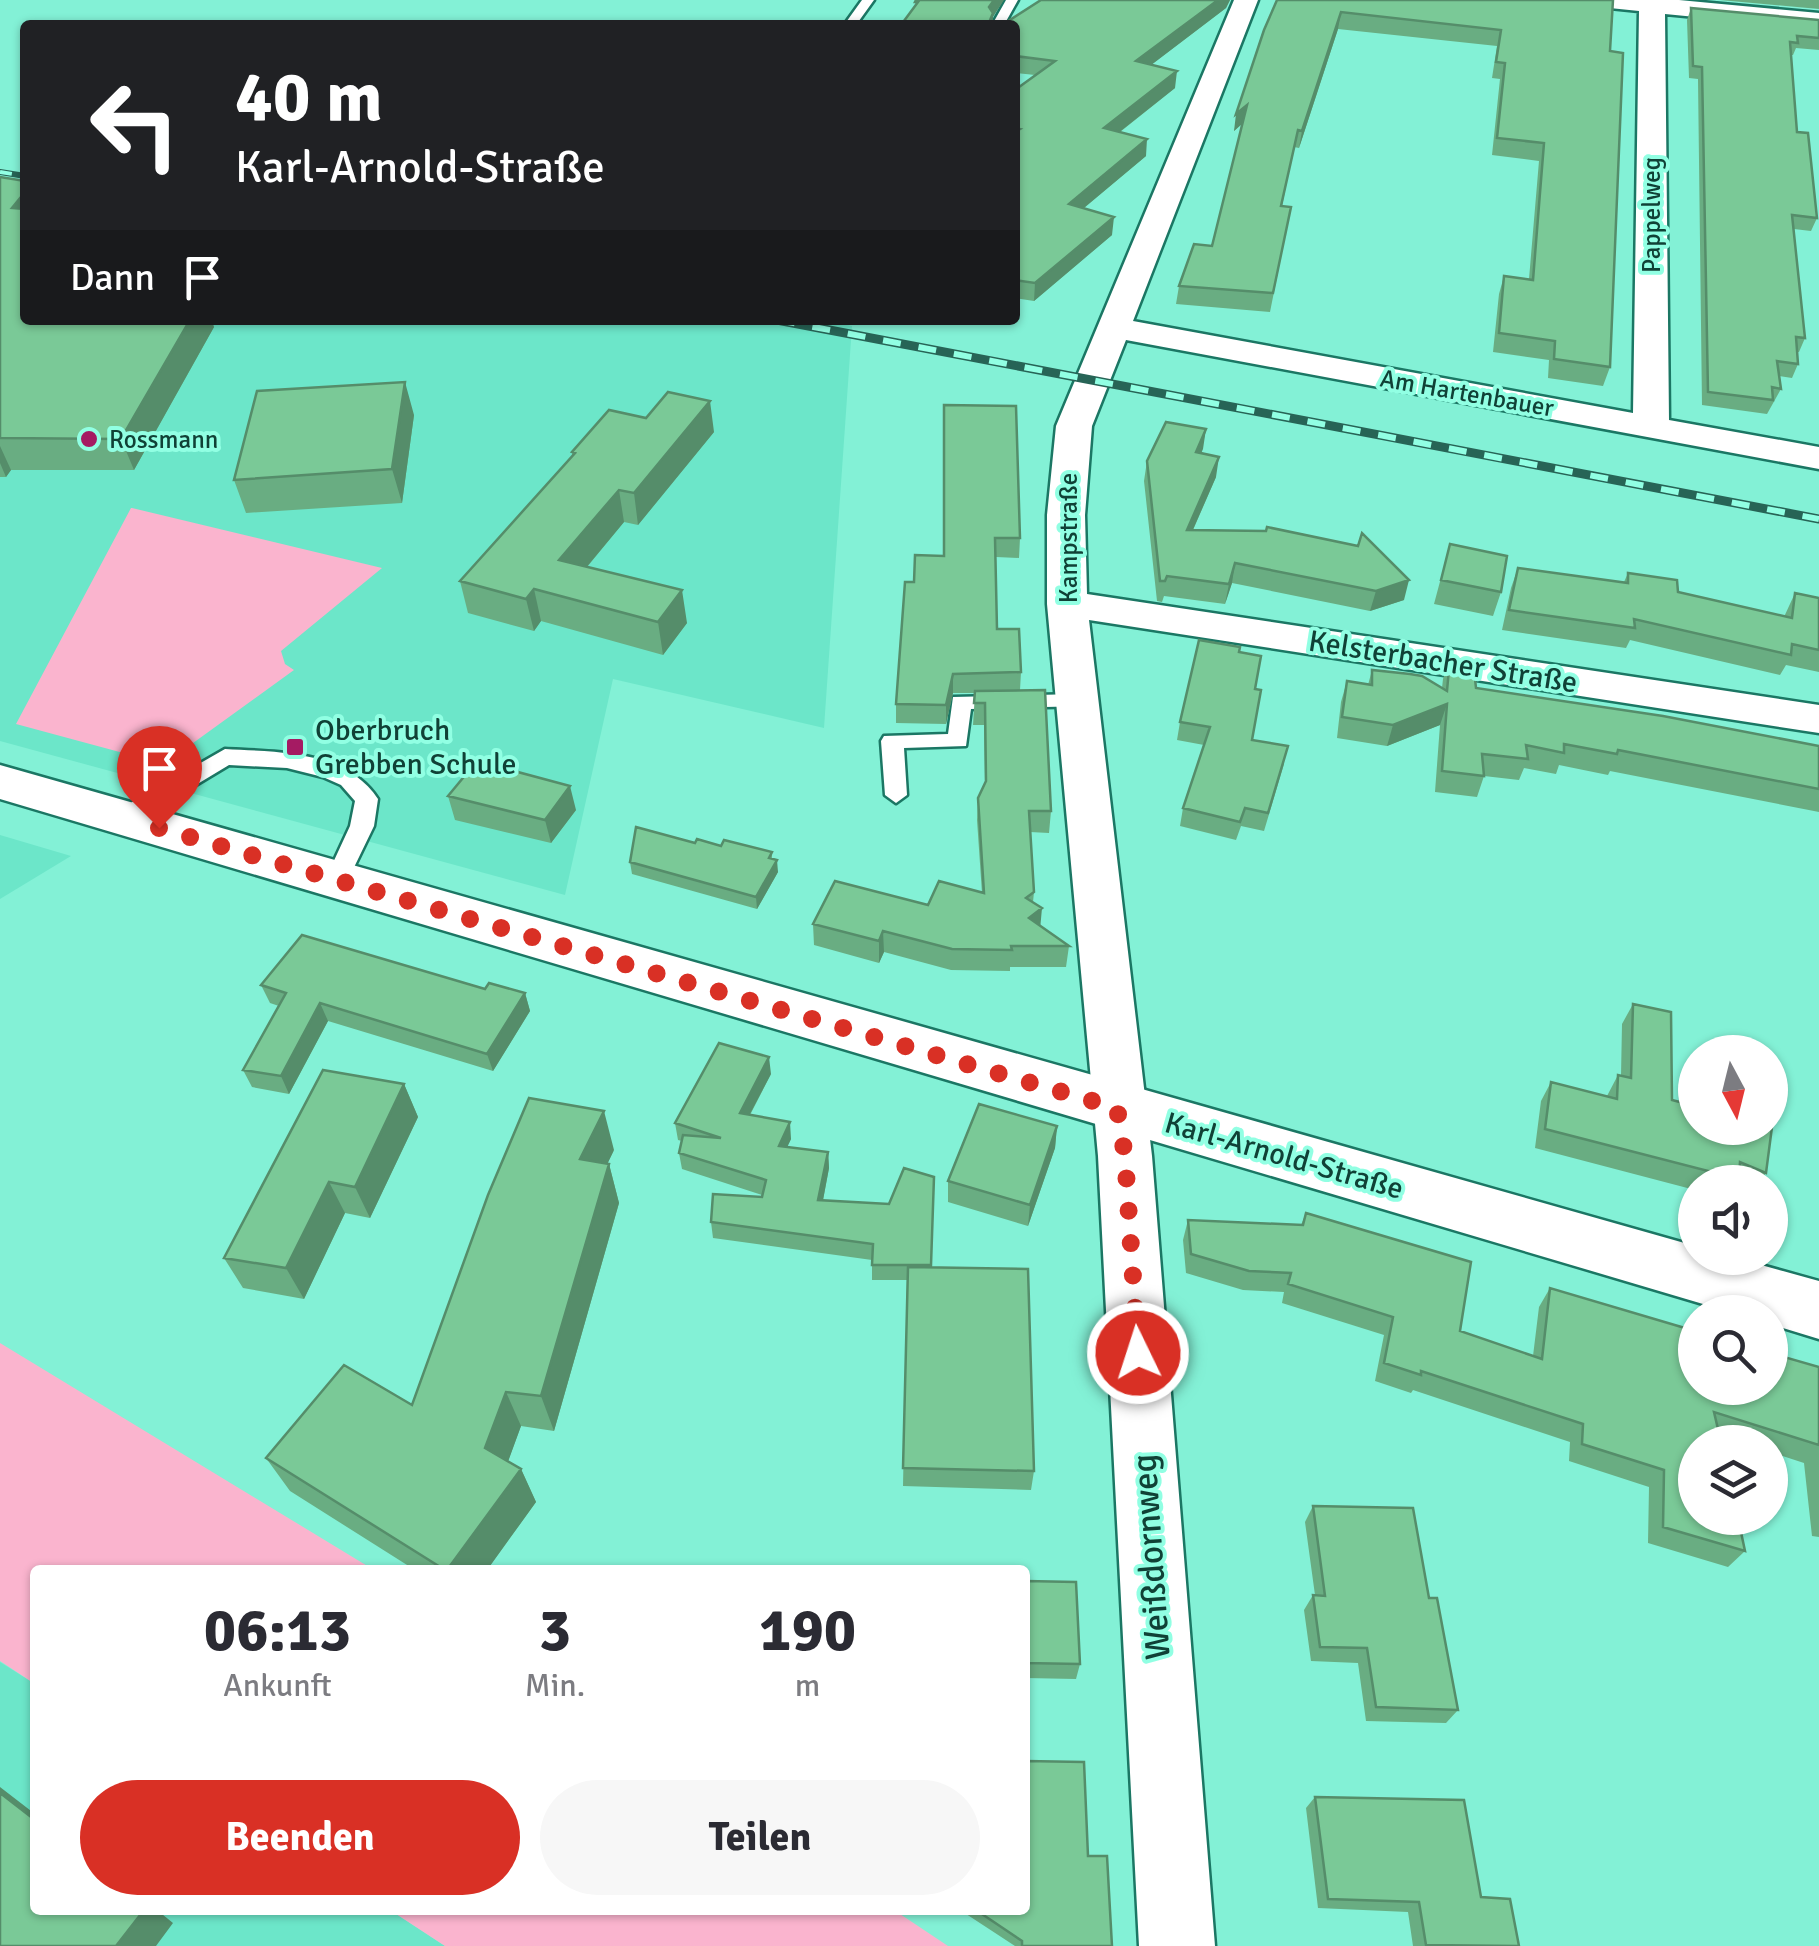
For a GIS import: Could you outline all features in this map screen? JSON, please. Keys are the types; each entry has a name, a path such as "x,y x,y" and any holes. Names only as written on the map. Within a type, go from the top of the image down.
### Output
{"main road":[{"name":"Karl-Arnold-Straße","path":"0,782 1819,1310"}],"street":[{"name":"Kampstraße","path":"1117,1108 1067,604 1064,534 1074,426 1246,0"},
{"path":"1600,0 1819,21"},
{"name":"Pappelweg","path":"1651,427 1652,3"},
{"name":"Am Hartenbauer","path":"1114,328 1819,458"},
{"name":"Kelsterbacher Straße","path":"1067,604 1819,719"},
{"name":"Weißdornweg","path":"1117,1108 1125,1156 1177,1946"}],"lane":[{"path":"896,794 892,741 958,742 961,702 1077,701"},
{"path":"124,818 225,757 287,760 330,771 349,780 367,799 362,826 337,880"}],"shaded area":[{"path":"0,203 20,297 20,325 852,326 824,728 613,679 565,895 0,741"},
{"path":"131,508 382,568 281,651 285,664 294,670 164,764 16,724"},
{"path":"0,835 71,856 0,899"},
{"path":"0,1343 366,1565 30,1565 30,1681 0,1661"},
{"path":"0,1662 30,1681 30,1915 398,1915 445,1946 0,1946"},
{"path":"398,1915 902,1915 948,1946 445,1946"}],"building":[{"path":"994,0 989,7 993,13 990,20 905,20 915,2"},
{"path":"1041,0 1218,0 1136,61 1177,71 1104,128 1147,139 1069,204 1114,217 1035,283 1020,281 1020,86 1055,61 1020,57 1020,20 1010,20"},
{"path":"1277,0 1613,0 1610,51 1623,53 1610,367 1554,359 1555,341 1499,333 1504,276 1533,280 1544,143 1497,138 1505,63 1496,62 1501,30 1341,12 1302,131 1298,130 1281,206 1291,207 1273,293 1179,286 1194,244 1212,246 1247,105 1236,114"},
{"path":"1691,8 1819,20 1819,38 1797,36 1798,43 1790,42 1797,132 1808,133 1817,218 1792,215 1805,338 1796,337 1798,364 1777,361 1781,389 1772,387 1773,400 1708,392 1702,67 1693,66"},
{"path":"0,177 20,180 20,198 12,208 20,209 20,325 187,325 121,439 0,438"},
{"path":"405,382 392,469 234,480 257,391"},
{"path":"668,392 710,401 634,493 619,490 559,560 682,590 658,622 534,589 526,599 460,581 609,410 646,418"},
{"path":"944,405 1016,406 1020,538 995,538 997,629 1019,629 1021,672 953,674 946,705 896,704 905,582 914,582 915,555 944,556"},
{"path":"1166,422 1206,429 1196,452 1219,457 1187,530 1266,531 1267,527 1358,546 1362,533 1409,580 1376,591 1235,563 1229,584 1167,576 1160,581 1147,461"},
{"path":"1450,544 1507,556 1501,592 1441,580"},
{"path":"1518,568 1628,583 1628,573 1677,580 1678,592 1792,618 1795,593 1819,598 1819,650 1792,644 1791,655 1634,619 1635,628 1509,610"},
{"path":"1199,640 1240,647 1239,652 1261,656 1255,689 1261,690 1252,740 1288,746 1268,813 1245,808 1240,822 1183,808 1210,727 1180,722"},
{"path":"1450,658 1473,661 1476,688 1663,716 1819,746 1819,789 1618,750 1617,754 1564,744 1564,753 1526,745 1528,759 1482,754 1484,776 1442,771 1447,704 1393,725 1342,717 1347,681 1372,685 1372,670 1422,676 1447,691"},
{"path":"1045,690 1051,811 1029,811 1034,892 1026,898 1042,908 1029,918 1069,946 952,949 883,931 879,941 813,924 835,881 928,905 939,881 984,893 978,798 986,781 985,703 974,703 975,691"},
{"path":"477,761 570,786 545,820 448,796"},
{"path":"636,827 695,843 697,839 721,846 724,840 772,852 769,858 777,860 756,897 630,862"},
{"path":"302,935 485,989 489,983 525,993 487,1054 320,1003 281,1076 243,1070 286,993 261,985"},
{"path":"1633,1004 1671,1012 1672,1100 1678,1102 1678,1145 1770,1145 1767,1165 1685,1165 1545,1129 1551,1082 1617,1099 1618,1075 1631,1078"},
{"path":"719,1043 769,1057 740,1113 790,1122 779,1146 828,1152 818,1200 889,1204 904,1168 934,1177 931,1265 872,1265 873,1244 711,1222 713,1194 762,1197 766,1180 679,1153 683,1135 721,1138 675,1123"},
{"path":"323,1070 404,1084 355,1187 329,1182 286,1268 224,1258"},
{"path":"529,1098 604,1111 580,1159 609,1164 541,1396 506,1392 485,1448 521,1469 451,1565 437,1565 266,1458 344,1365 412,1405 488,1195"},
{"path":"979,1104 1057,1126 1030,1205 948,1181"},
{"path":"1306,1213 1471,1262 1460,1331 1542,1359 1550,1288 1678,1326 1678,1405 1788,1405 1788,1358 1819,1367 1819,1445 1788,1435 1788,1425 1755,1425 1714,1412 1717,1425 1678,1425 1678,1531 1663,1527 1664,1470 1582,1444 1583,1424 1421,1371 1421,1375 1384,1363 1393,1317 1288,1284 1291,1273 1249,1271 1191,1254 1188,1220 1303,1225"},
{"path":"908,1267 1028,1269 1034,1471 903,1468"},
{"path":"1313,1506 1413,1508 1429,1598 1437,1598 1458,1710 1376,1707 1367,1648 1320,1647 1313,1595 1325,1596"},
{"path":"1690,1535 1742,1535 1745,1551"},
{"path":"1030,1581 1076,1582 1080,1664 1030,1663"},
{"path":"1030,1761 1084,1762 1088,1856 1107,1856 1112,1946 1022,1946 1022,1941 983,1915 1030,1915"},
{"path":"0,1793 30,1816 30,1915 140,1915 116,1946 0,1946"},
{"path":"1315,1797 1464,1800 1481,1897 1510,1899 1519,1946 1426,1945 1419,1902 1328,1899"}],"railway":[{"path":"0,172 20,175"},
{"path":"803,325 1819,519"}],"place":[{"name":"Rossmann","path":"89,439"},
{"name":"Oberbruch Grebben Schule","path":"295,747"}],"route":[{"path":"159,828 1117,1108 1125,1156 1138,1353"}]}
